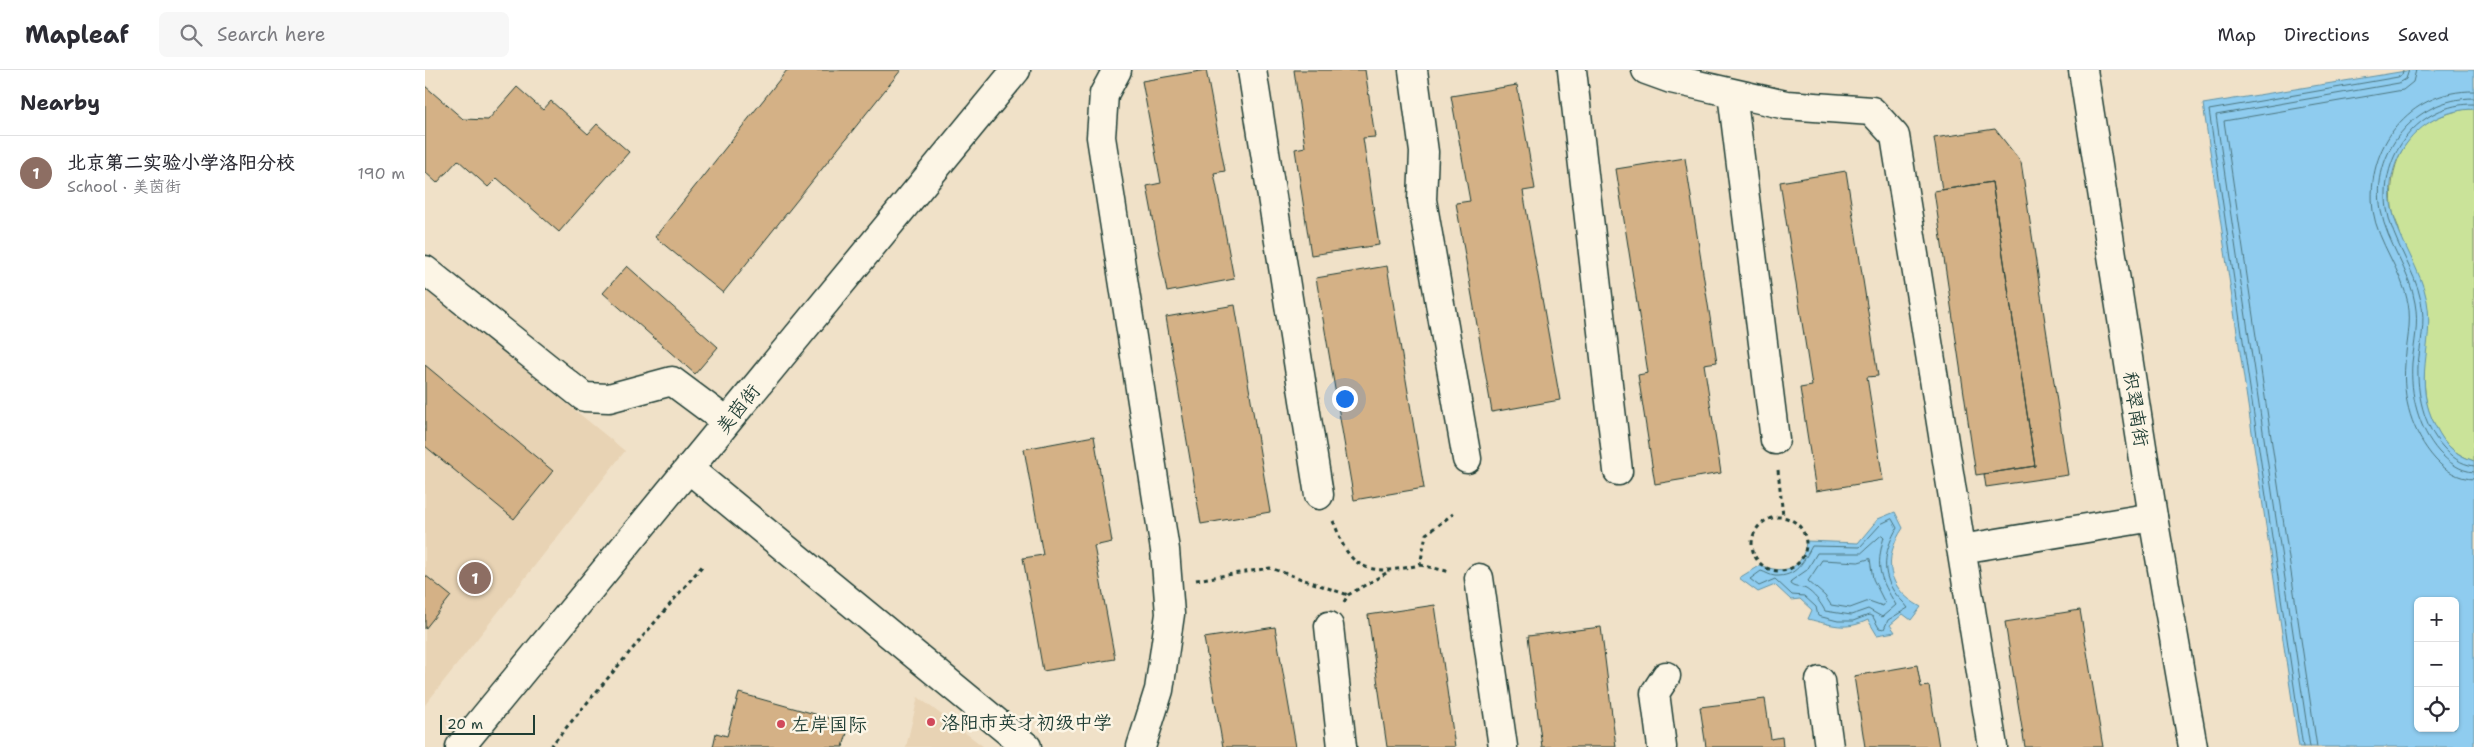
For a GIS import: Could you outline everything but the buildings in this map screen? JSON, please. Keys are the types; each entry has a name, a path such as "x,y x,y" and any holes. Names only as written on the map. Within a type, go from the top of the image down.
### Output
{"street":[{"name":"美茵街","path":"460,747 1016,70"},
{"path":"1117,70 1104,94 1101,137 1165,550 1169,614 1159,690 1141,747"},
{"path":"1252,70 1319,495"},
{"path":"1413,70 1424,152 1422,200 1467,459"},
{"path":"1572,70 1618,471"},
{"path":"1646,70 1671,79 1786,105 1872,111 1895,136 1993,747"},
{"name":"积翠南街","path":"2083,70 2153,518 2193,747"},
{"path":"1732,93 1775,440"},
{"path":"425,270 584,397 609,398 672,381 727,422"},
{"path":"689,469 1027,747"},
{"path":"1961,549 2153,518"},
{"path":"1479,578 1503,747"},
{"path":"1329,626 1342,747"},
{"path":"1662,747 1655,693 1666,676"},
{"path":"1820,681 1829,747"}],"path":[{"path":"1775,440 1783,516"},
{"path":"1319,495 1347,552 1360,565 1389,572"},
{"path":"1329,626 1348,596 1389,572 1420,565 1426,534 1453,514"},
{"path":"1783,516 1799,524 1806,541 1805,550 1799,563 1789,569 1774,571 1760,565 1751,550 1753,532 1765,519 1783,516"},
{"path":"549,747 703,565"},
{"path":"1167,585 1270,568 1348,596"}],"shaded area":[{"path":"425,288 625,451 425,705"},
{"name":"洛阳市英才初级中学","path":"918,697 984,747 906,747"}],"green space":[{"path":"2465,109 2474,109 2474,461 2459,454 2447,444 2434,425 2428,410 2423,364 2409,279 2391,200 2396,165 2401,152 2413,134 2420,127 2436,118"}],"water":[{"path":"2412,70 2474,70 2474,109 2455,111 2423,127 2400,154 2393,171 2391,190 2395,221 2420,278 2427,301 2429,318 2424,379 2429,410 2436,427 2447,444 2456,452 2474,461 2474,747 2299,747 2203,104"},
{"path":"1895,512 1903,528 1892,551 1891,572 1901,591 1921,607 1911,620 1903,614 1890,625 1895,632 1877,635 1868,620 1852,625 1838,626 1808,619 1812,610 1800,599 1791,600 1775,585 1758,592 1739,578 1760,565 1777,570 1791,568 1801,558 1806,541 1858,543 1878,519"}],"place":[{"name":"北京第二实验小学洛阳分校","path":"475,578"},
{"name":"洛阳市英才初级中学","path":"931,722"},
{"name":"左岸国际","path":"781,724"}]}
